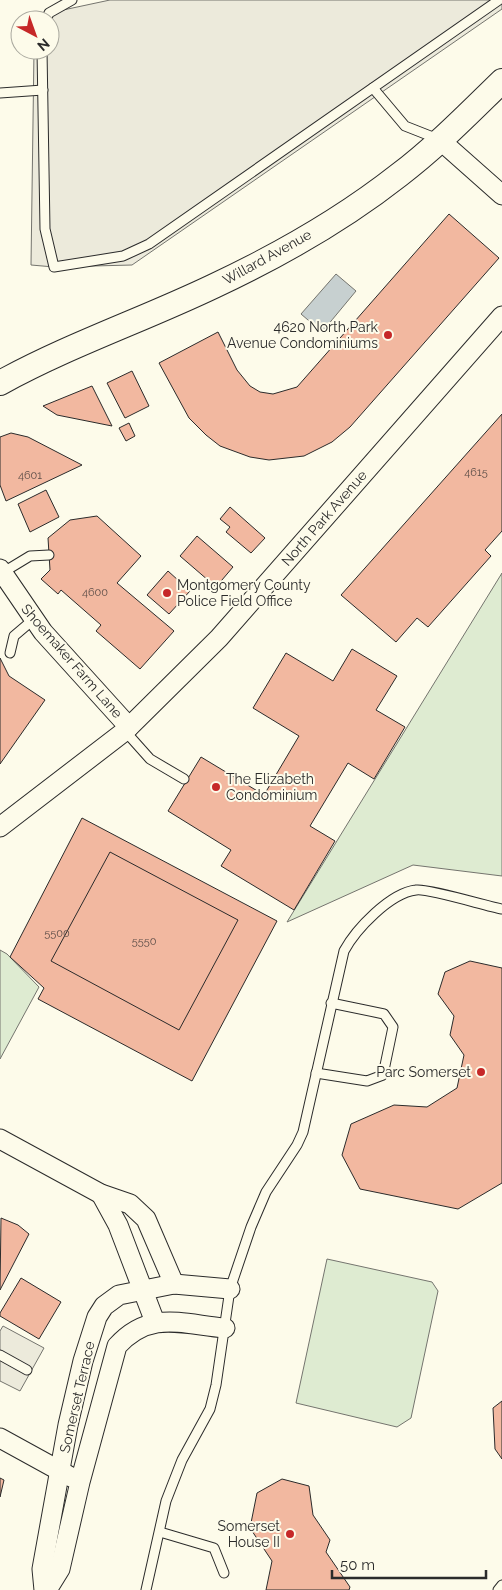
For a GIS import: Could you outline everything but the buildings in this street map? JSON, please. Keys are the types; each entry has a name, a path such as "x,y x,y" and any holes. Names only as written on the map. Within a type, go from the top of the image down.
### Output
{"street":[{"name":"Willard Avenue","path":"0,383 70,348 214,286 268,259 321,228 385,185 440,140 502,80"},
{"path":"440,140 502,195"},
{"name":"North Park Avenue","path":"0,827 127,729 218,638 502,316"},
{"name":"Shoemaker Farm Lane","path":"1,571 34,619 127,729"},
{"path":"0,1139 101,1194 130,1204 146,1219 174,1284"},
{"path":"101,1194 118,1225 155,1322"},
{"name":"Somerset Terrace","path":"45,1590 42,1569 74,1397 97,1317 111,1299 143,1290 174,1284 230,1289"},
{"name":"Somerset Terrace","path":"45,1590 60,1569 80,1482 117,1346 129,1333 143,1325 155,1322 225,1328"},
{"path":"0,1438 80,1482"}],"lane":[{"path":"54,10 72,0"},
{"path":"42,60 46,229 54,267 123,256 149,244 499,0"},
{"path":"373,88 406,126 440,140"},
{"path":"0,93 43,90"},
{"path":"1,571 30,556 49,555"},
{"path":"10,653 14,636 34,619"},
{"path":"127,729 150,759 184,779"},
{"path":"146,1590 166,1502 182,1460 210,1409 230,1289 251,1227 266,1192 304,1132 339,965 350,940 383,906 399,895 417,889 502,909"},
{"path":"316,1073 367,1081 383,1075 394,1027 384,1014 331,1003"},
{"path":"0,1355 26,1370"},
{"path":"160,1532 214,1548 224,1573"},
{"path":"498,1590 502,1585"}],"green space":[{"path":"502,573 502,876 413,865 287,922"},
{"path":"0,950 7,954 39,987 0,1059"},
{"path":"327,1259 432,1282 438,1291 411,1418 397,1427 296,1403"}],"shaded area":[{"path":"110,0 502,0 502,9 132,265 54,267 31,265 34,60 60,60 60,11"},
{"path":"336,274 356,291 322,332 301,314"},
{"path":"3,1326 44,1348 20,1391 0,1381 0,1331"}],"place":[{"name":"4620 North Park Avenue Condominiums","path":"388,335"},
{"name":"Montgomery County Police Field Office","path":"167,593"},
{"name":"The Elizabeth Condominium","path":"216,787"},
{"name":"Parc Somerset","path":"481,1072"},
{"name":"Somerset House II","path":"290,1534"}]}
